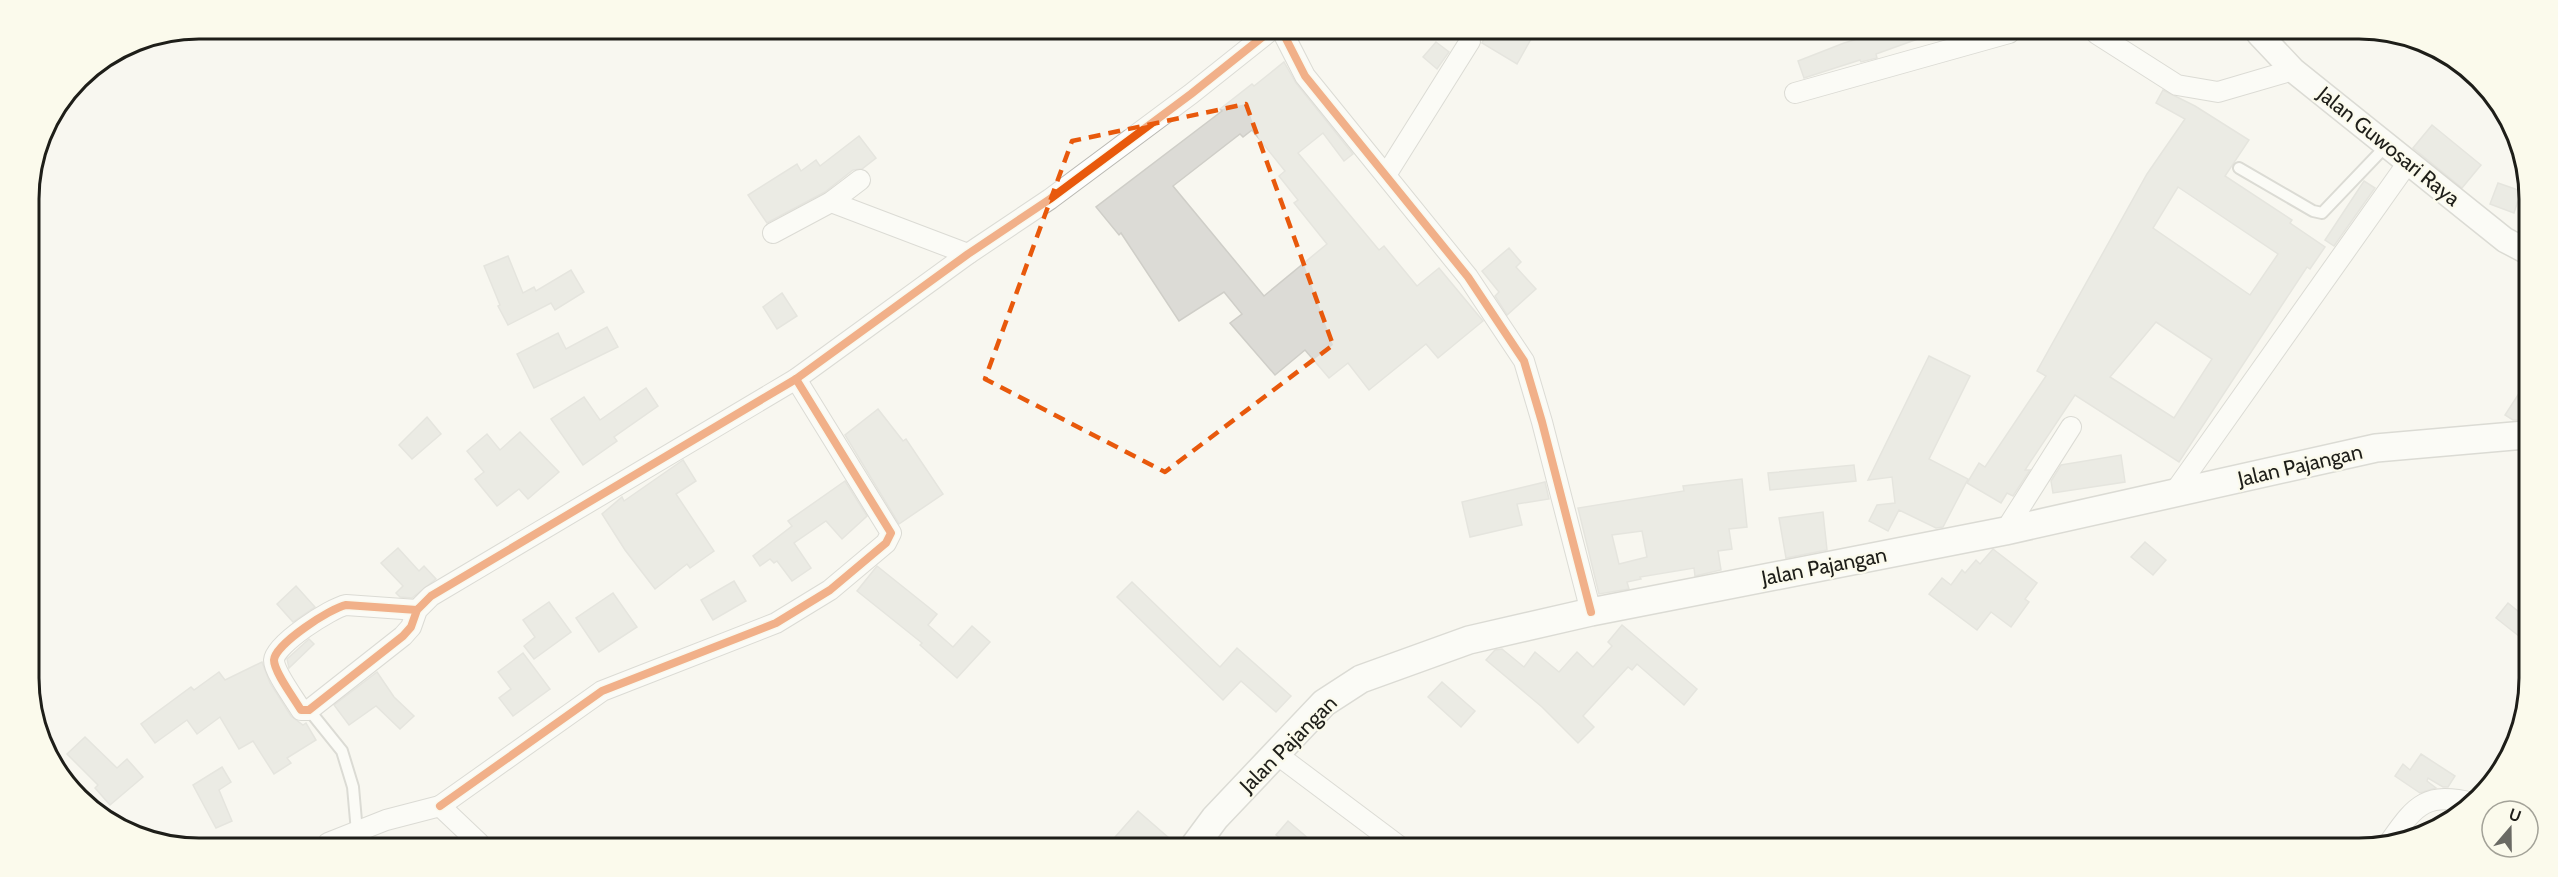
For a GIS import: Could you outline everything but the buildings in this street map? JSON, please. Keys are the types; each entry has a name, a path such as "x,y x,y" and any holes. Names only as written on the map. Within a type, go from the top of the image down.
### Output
{"main road":[{"name":"Jalan Pajangan","path":"1200,838 1215,818 1324,703 1361,679 1469,640 1591,612 2006,531 2376,448 2519,436"}],"street":[{"path":"417,610 346,605 335,608 281,648 274,659 275,667 300,710 309,710 403,636 411,627 417,610 431,596 796,379 968,254 1050,199 1191,94 1260,39"},
{"path":"1286,39 1305,76 1468,277 1524,362 1542,422 1591,612"},
{"path":"1795,93 1988,39"},
{"path":"2105,39 2177,85 2218,92 2293,70"},
{"name":"Jalan Guwosari Raya","path":"2264,39 2293,70 2505,240 2519,247"},
{"path":"1386,176 1470,41"},
{"path":"2173,494 2409,161"},
{"path":"773,233 831,202 860,180"},
{"path":"831,202 968,254"},
{"path":"341,838 386,820 441,806 602,691 776,623 830,590 886,543 891,533 796,379"},
{"path":"2006,531 2071,427"},
{"path":"1275,753 1388,838"},
{"path":"2395,834 2422,804 2441,798 2461,801"},
{"path":"441,806 474,838"}],"lane":[{"path":"2239,168 2313,211 2322,213 2388,145"},
{"path":"309,710 342,751 353,787 357,832"}],"highlighted area":[{"path":"1246,104 1333,345 1165,472 985,379 1072,141"}],"cycle path":[{"path":"417,610 431,596 796,379 968,254 1050,199 1191,94 1260,39"},
{"path":"1286,39 1305,76 1468,277 1524,361 1591,612"},
{"path":"440,806 602,691 776,623 830,590 886,543 891,533 796,379"},
{"path":"346,605 417,610 411,627 403,636 309,710 301,710 281,678 274,660 277,653 293,636 346,605"}]}
